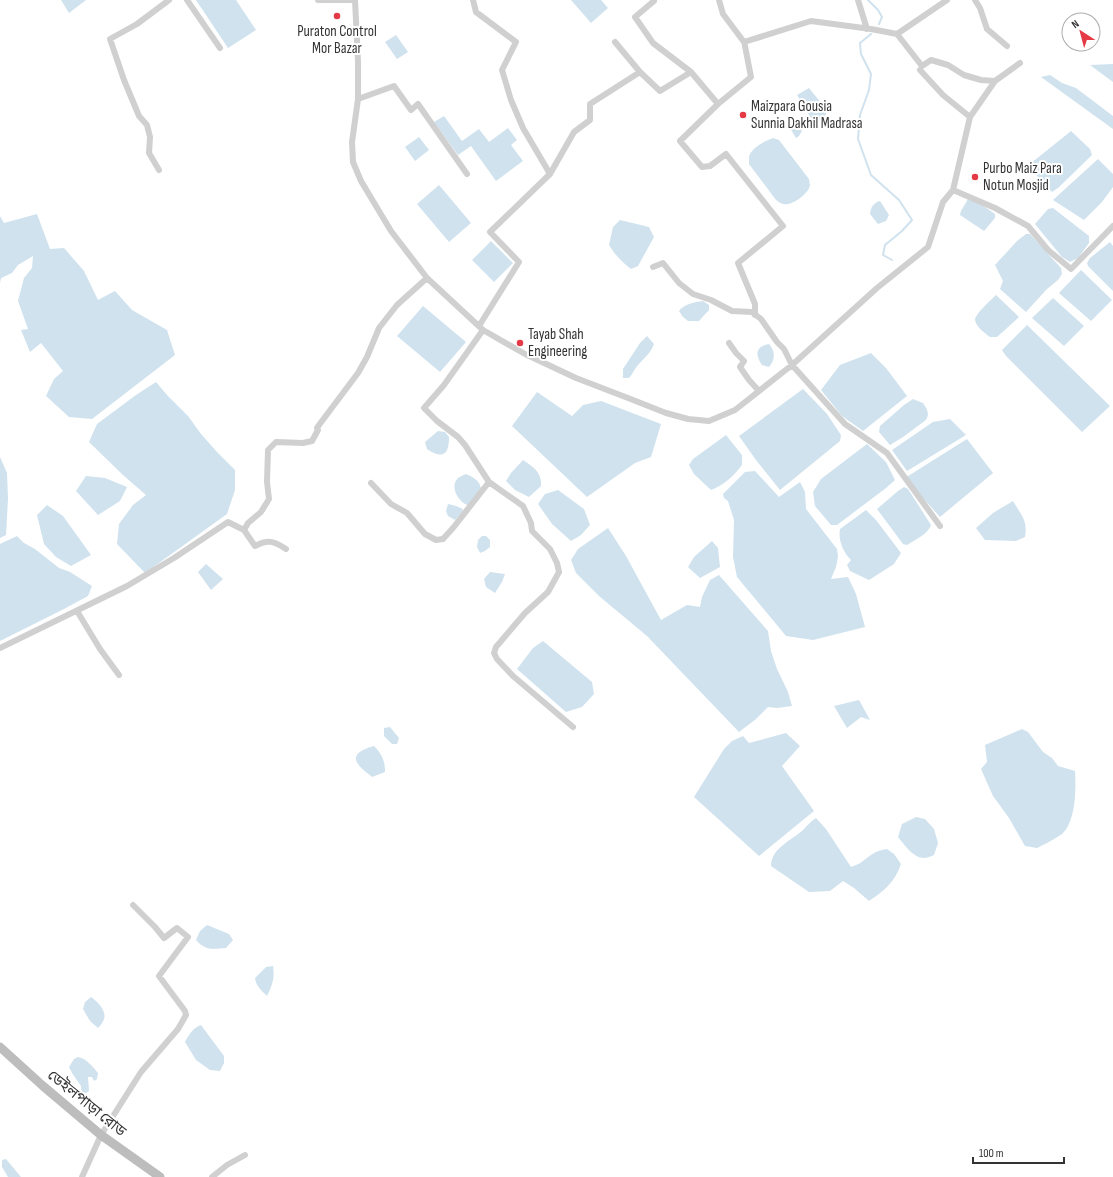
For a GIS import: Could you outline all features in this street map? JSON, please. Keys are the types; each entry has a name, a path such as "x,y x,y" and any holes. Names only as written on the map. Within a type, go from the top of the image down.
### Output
{"main road":[{"name":"ডেইলপাড়া রোড","path":"0,1047 101,1135 160,1177"}],"street":[{"path":"159,170 149,153 150,137 147,125 139,116 124,80 110,39 137,24 169,0"},
{"path":"187,0 220,48"},
{"path":"318,0 352,0"},
{"path":"355,0 358,99 352,142 353,162 361,182 391,231 427,278 481,328 525,354 576,378 666,413 688,419 709,421 735,410 792,366 877,288 928,247 943,202 953,190 970,117 996,81 1020,63"},
{"path":"473,0 476,12 516,42 502,70 510,100 523,128 550,174"},
{"path":"653,0 654,1 635,17 653,43 691,72 718,104"},
{"path":"719,0 723,14 744,41 751,77 718,104 680,141 702,167 710,166 726,154 783,226 738,263 755,304 755,315"},
{"path":"858,0 867,29"},
{"path":"897,34 947,0"},
{"path":"975,0 980,8 987,29 1007,46"},
{"path":"744,41 811,21 867,29 897,34 922,66 931,60 948,65 964,75 981,80 996,81"},
{"path":"615,42 640,72 660,91 691,72"},
{"path":"920,70 942,95 970,117"},
{"path":"572,727 513,676 497,659 494,653 496,647 525,613 548,592 559,572 557,562 550,549 532,530 531,523 523,506 489,482 466,445 424,408 444,385 481,328 519,262 490,232 550,174 574,132 590,120 590,104 640,72"},
{"path":"358,99 394,86 411,110 418,104 467,174"},
{"path":"953,190 994,208 1028,226 1048,250 1071,269 1113,226"},
{"path":"653,267 663,264 679,283 693,294 711,300 732,311 752,312 761,319 777,342 784,349 792,366 844,424 887,453 940,526"},
{"path":"244,530 248,522 261,512 269,499 267,482 268,450 276,442 303,443 312,441 319,425 358,373 367,357 379,328 397,305 427,278"},
{"path":"729,344 744,361 740,367 759,391"},
{"path":"371,483 391,504 407,513 425,534 436,540 443,539 454,528 489,482"},
{"path":"0,648 127,586 174,558 226,522 229,522 244,530 255,546 264,542 277,543 286,549"},
{"path":"77,611 100,649 119,675"},
{"path":"82,1177 101,1135 141,1072 178,1029 186,1015 185,1011 159,976 188,937 177,928 164,938 133,905"},
{"path":"212,1177 227,1165 245,1155"}],"water":[{"path":"61,0 86,0 69,13"},
{"path":"196,0 236,0 256,30 228,48"},
{"path":"571,0 601,0 608,8 591,23"},
{"path":"396,35 408,52 397,59 385,42"},
{"path":"1113,64 1113,82 1090,65"},
{"path":"1050,75 1062,83 1076,88 1113,116 1113,129 1041,77"},
{"path":"809,88 826,109 826,115 814,123 797,95"},
{"path":"444,116 462,141 479,129 489,142 508,128 517,140 511,145 523,161 496,181 471,146 458,155 434,122"},
{"path":"801,119 805,125 799,136 796,138 790,128 794,123"},
{"path":"1071,131 1090,149 1092,155 1052,192 1029,167 1030,164"},
{"path":"419,137 429,150 415,161 405,147"},
{"path":"773,138 779,140 809,179 810,185 807,191 798,200 788,204 782,204 776,200 749,164 749,157 752,151 762,143"},
{"path":"1098,159 1113,174 1113,187 1102,202 1084,220 1053,200"},
{"path":"439,185 471,223 449,242 417,204"},
{"path":"968,199 982,205 995,214 995,218 984,231 960,215"},
{"path":"880,201 889,215 886,221 878,224 870,214 873,206"},
{"path":"1053,208 1089,236 1089,243 1078,258 1070,262 1062,257 1035,224 1048,209"},
{"path":"37,214 50,249 64,248 84,271 98,300 115,291 132,310 167,330 175,355 92,419 69,417 46,396 54,379 63,371 41,343 30,352 21,330 28,329 18,301 24,278 32,268 33,256 18,265 12,273 1,278 0,283 0,216 4,223"},
{"path":"620,220 649,227 654,237 638,266 631,269 619,258 609,245 613,227"},
{"path":"1026,234 1030,234 1061,268 1062,274 1058,280 1047,289 1026,312 1000,289 1003,281 995,265 1017,241"},
{"path":"491,241 513,263 494,282 472,260"},
{"path":"1110,242 1113,246 1113,291 1088,266 1087,263 1090,258"},
{"path":"1081,270 1112,300 1091,321 1059,293"},
{"path":"996,295 1019,317 997,337 990,337 983,332 975,320 980,311"},
{"path":"1053,298 1084,326 1064,346 1032,318"},
{"path":"703,301 709,305 709,310 699,321 688,321 679,311 687,305"},
{"path":"423,306 466,342 440,372 397,336"},
{"path":"1027,325 1110,406 1082,432 1006,356 1002,350"},
{"path":"647,336 654,344 651,350 629,378 623,378 623,369 640,343"},
{"path":"769,344 773,349 774,358 769,367 762,365 757,355 761,347"},
{"path":"871,353 886,368 907,396 863,431 842,416 821,390 840,365"},
{"path":"156,382 188,416 217,452 235,470 235,490 227,514 145,573 117,544 119,524 133,505 146,495 89,442 97,424"},
{"path":"803,389 827,414 841,435 840,441 780,490 739,436"},
{"path":"537,392 572,416 583,405 601,401 661,424 651,457 635,463 587,497 512,426"},
{"path":"913,399 923,403 926,407 928,413 926,420 890,445 879,432 880,426"},
{"path":"950,419 966,435 907,471 892,450 933,422"},
{"path":"438,431 445,432 449,437 448,448 444,454 441,455 427,449 425,442"},
{"path":"726,435 742,455 742,465 728,480 711,490 694,474 689,465 693,459"},
{"path":"967,439 993,473 940,517 905,478"},
{"path":"867,444 886,462 895,480 837,525 831,525 815,506 813,492 821,479"},
{"path":"0,457 7,473 8,499 6,535 0,538"},
{"path":"523,460 531,465 539,474 541,481 541,486 529,497 515,490 506,481"},
{"path":"755,471 779,497 800,482 805,492 806,509 837,549 838,557 836,567 831,579 848,577 856,594 865,627 813,640 786,636 737,577 733,557 734,520 728,501 724,498 723,494 745,472"},
{"path":"466,474 477,481 481,488 471,504 467,505 458,498 454,486 457,479"},
{"path":"86,476 105,478 127,487 120,501 98,515 76,491"},
{"path":"904,487 908,489 931,525 924,534 907,545 903,544 877,509"},
{"path":"558,490 584,509 590,525 581,535 571,541 552,524 538,504 545,494"},
{"path":"1013,501 1025,522 1025,537 1016,541 985,540 976,528 993,513"},
{"path":"448,504 463,509 455,520 448,516 446,511"},
{"path":"47,505 63,516 91,555 71,566 56,557 44,544 37,515"},
{"path":"866,510 876,520 901,553 894,564 869,580 850,571 847,565 851,560 843,550 840,542 840,529"},
{"path":"608,528 626,556 661,620 687,605 700,607 702,597 710,580 719,575 768,631 771,651 777,669 788,692 792,706 777,708 768,707 756,719 739,732 647,636 599,596 576,573 571,560 578,549"},
{"path":"17,536 24,543 35,549 59,568 70,572 92,586 88,596 0,641 0,544"},
{"path":"482,536 486,536 490,540 490,547 480,553 477,547 478,540"},
{"path":"712,541 718,548 720,567 700,578 688,567 694,557"},
{"path":"206,564 223,579 211,590 198,572"},
{"path":"490,572 505,574 495,593 486,587 484,579"},
{"path":"543,641 592,682 594,694 582,707 566,712 517,669 533,648"},
{"path":"859,700 870,720 861,717 847,728 834,706"},
{"path":"390,727 399,738 397,744 392,744 384,736 384,728"},
{"path":"1022,729 1028,732 1043,752 1052,758 1058,766 1075,771 1073,813 1067,828 1059,836 1037,848 1025,846 1009,818 993,796 981,769 987,762 985,745"},
{"path":"786,733 800,746 782,766 814,811 759,856 694,797 724,749 732,741 743,736 749,743"},
{"path":"374,746 382,758 385,772 372,777 359,766 356,757 360,752"},
{"path":"916,817 925,819 934,829 938,843 934,855 924,858 916,856 898,837 902,824"},
{"path":"816,818 826,829 851,867 879,851 887,849 894,854 901,864 896,876 888,886 869,901 843,881 830,891 809,892 771,866 774,855 778,850"},
{"path":"207,925 229,934 233,940 226,948 206,948 196,940 200,931"},
{"path":"273,966 273,982 267,996 258,986 255,978 266,967"},
{"path":"91,997 99,1004 105,1016 98,1028 90,1021 83,1009 85,1002"},
{"path":"201,1025 224,1056 224,1063 220,1071 210,1070 196,1060 185,1042 188,1036"},
{"path":"78,1057 87,1061 98,1073 97,1079 94,1081 92,1077 88,1077 89,1091 86,1093 83,1093 81,1086 69,1067 74,1059"},
{"path":"6,1159 21,1177 8,1177 2,1167 2,1160"}],"waterway":[{"path":"868,0 878,10 882,17 879,24"},
{"path":"871,34 860,43 861,54 871,74 869,90 860,115 858,139 871,175 899,200 912,220 902,231 885,245 883,255 892,260"}],"place":[{"name":"Puraton Control Mor Bazar","path":"337,16"},
{"name":"Maizpara Gousia Sunnia Dakhil Madrasa","path":"743,115"},
{"name":"Purbo Maiz Para Notun Mosjid","path":"975,177"},
{"name":"Tayab Shah Engineering","path":"520,343"}]}
